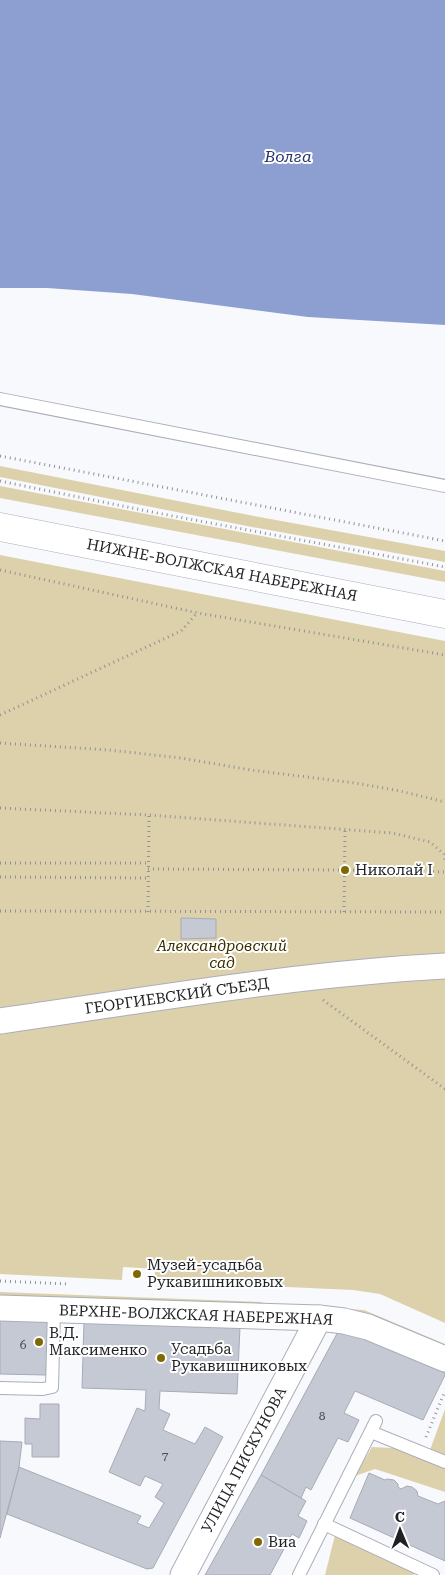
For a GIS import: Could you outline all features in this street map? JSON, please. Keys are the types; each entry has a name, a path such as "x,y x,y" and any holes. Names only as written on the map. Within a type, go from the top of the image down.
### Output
{"main road":[{"name":"НИЖНЕ-ВОЛЖСКАЯ НАБЕРЕЖНАЯ","path":"0,527 445,614"}],"street":[{"name":"ГЕОРГИЕВСКИЙ СЪЕЗД","path":"0,1021 294,979 366,971 445,966"},
{"name":"ВЕРХНЕ-ВОЛЖСКАЯ НАБЕРЕЖНАЯ","path":"0,1308 319,1318 368,1326 445,1359"},
{"name":"УЛИЦА ПИСКУНОВА","path":"183,1575 319,1318"}],"lane":[{"path":"0,399 445,486"},
{"path":"0,1388 52,1388 54,1310"},
{"path":"299,1575 373,1426 420,1452 445,1462"},
{"path":"324,1524 430,1574"}],"path":[{"path":"0,456 445,541"},
{"path":"0,481 166,515 445,567"},
{"path":"0,570 198,613 445,655"},
{"path":"0,715 180,630 198,613"},
{"path":"0,743 109,750 181,758 251,770 354,783 400,791 445,802"},
{"path":"0,808 149,815 392,832 430,842 444,854 445,861"},
{"path":"148,912 149,815"},
{"path":"344,912 345,828"},
{"path":"0,863 149,863"},
{"path":"148,869 445,872"},
{"path":"0,877 148,878"},
{"path":"0,911 445,912"},
{"path":"294,979 445,1089"},
{"path":"420,1452 445,1391"}],"green space":[{"path":"0,466 445,551 445,562 252,527 0,477"},
{"path":"0,486 445,571 445,582 0,498"},
{"name":"Александровский сад","path":"0,555 445,641 445,1323 380,1294 353,1290 155,1281 155,1269 123,1267 122,1280 0,1274"},
{"path":"0,1292 262,1302 262,1309 0,1297"},
{"path":"349,1309 364,1310 445,1344 445,1350"},
{"path":"445,1409 445,1492 375,1469 355,1476 372,1447 430,1450"},
{"path":"335,1535 415,1573 413,1575 325,1575"}],"water":[{"name":"Волга","path":"0,0 445,0 445,325 308,317 132,294 47,288 0,288"}],"building":[{"path":"181,918 216,919 216,938 181,939"},
{"path":"0,1315 48,1317 46,1375 0,1374"},
{"path":"84,1322 240,1327 237,1394 160,1391 159,1409 170,1414 163,1430 195,1444 205,1427 223,1437 153,1568 147,1569 7,1514 19,1467 141,1516 137,1523 149,1528 164,1503 155,1497 163,1484 145,1476 140,1486 109,1472 137,1408 145,1411 146,1390 82,1388"},
{"path":"340,1328 445,1373 445,1375 423,1420 355,1391 344,1413 359,1420 348,1442 338,1438 311,1490 306,1487 301,1498 261,1475"},
{"path":"40,1404 59,1404 59,1457 32,1457 32,1444 25,1444 25,1418 40,1419"},
{"path":"0,1441 22,1442 19,1467 0,1538"},
{"path":"369,1473 385,1480 394,1480 401,1489 407,1486 412,1487 417,1491 418,1496 438,1504 445,1501 445,1561 350,1518"},
{"path":"261,1475 306,1501 298,1516 307,1521 299,1538 292,1534 270,1575 205,1575"}],"place":[{"name":"Николай I","path":"345,870"},
{"name":"Музей-усадьба Рукавишниковых","path":"137,1274"},
{"name":"В.Д. Максименко","path":"39,1342"},
{"name":"Усадьба Рукавишниковых","path":"161,1358"},
{"name":"Виа","path":"258,1542"}]}
